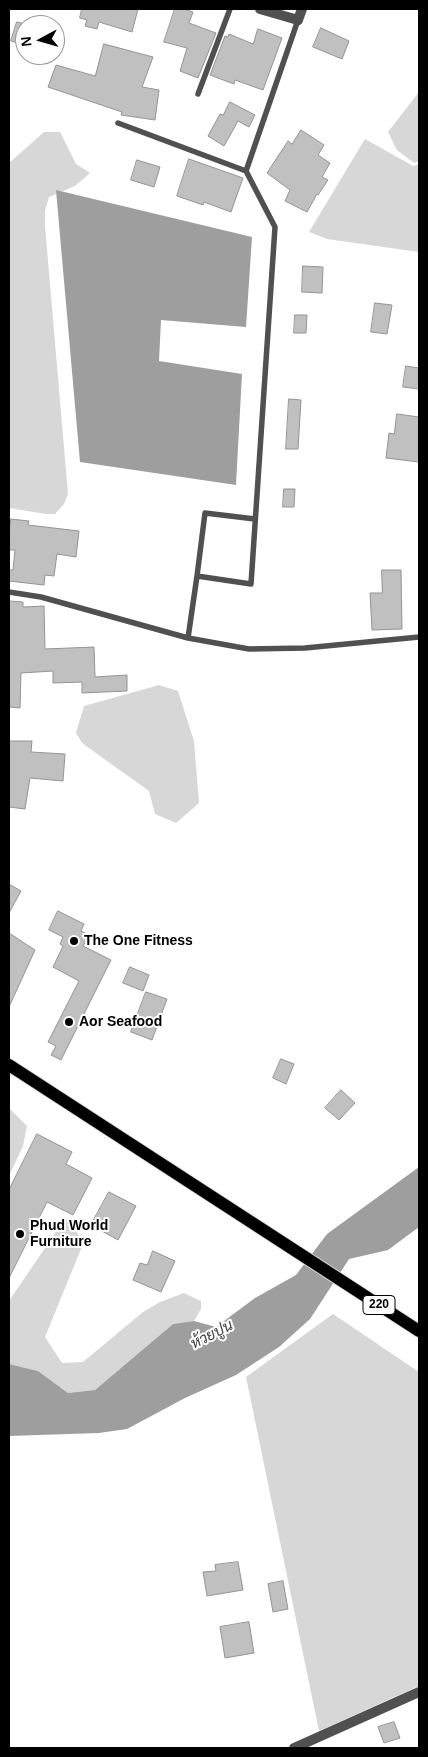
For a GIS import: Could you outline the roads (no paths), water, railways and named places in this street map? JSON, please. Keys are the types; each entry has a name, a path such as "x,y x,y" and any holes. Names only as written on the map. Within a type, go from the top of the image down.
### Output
{"main road":[{"name":"220","path":"9,1065 419,1331"}],"street":[{"path":"260,9 298,20 302,9"},
{"path":"294,1748 314,1744 419,1692"}],"lane":[{"path":"198,94 230,9"},
{"path":"246,171 298,20"},
{"path":"118,123 246,171 275,228 251,584 197,576"},
{"path":"188,638 205,513 255,520"},
{"path":"9,592 41,597 188,638 248,649 305,648 419,637"}],"water":[{"path":"56,190 252,237 246,327 161,320 159,361 242,374 236,485 80,462"},
{"name":"ห้วยปูน","path":"419,1167 419,1227 388,1250 349,1259 310,1319 279,1347 236,1375 185,1398 127,1429 99,1433 9,1436 9,1364 38,1371 68,1393 95,1390 173,1324 194,1321 216,1327 255,1298 296,1275 327,1234"}],"place":[{"name":"The One Fitness","path":"74,941"},
{"name":"Aor Seafood","path":"69,1022"},
{"name":"Phud World Furniture","path":"20,1234"}]}
